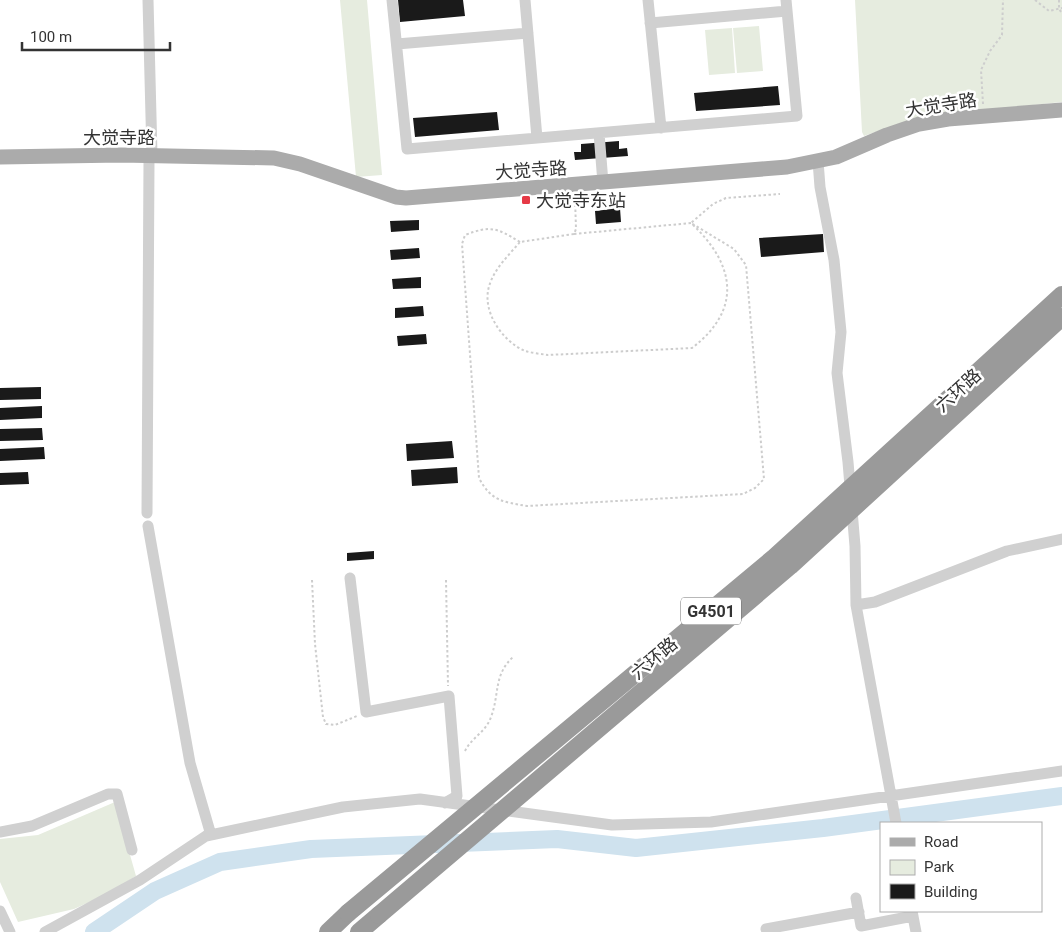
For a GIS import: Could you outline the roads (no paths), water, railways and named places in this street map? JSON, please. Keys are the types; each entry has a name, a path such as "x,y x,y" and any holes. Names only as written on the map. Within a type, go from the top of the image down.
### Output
{"highway":[{"name":"六环路","path":"328,932 348,913 775,557 1062,295"},
{"name":"六环路","path":"359,932 790,566 1062,317"}],"main road":[{"name":"大觉寺路","path":"0,157 152,155 274,158 300,164 387,194 406,198 787,166 836,156 920,124 984,116 1062,110"}],"street":[{"path":"147,513 149,162 152,155 148,0"},
{"path":"392,0 407,149 797,116 786,6 650,23"},
{"path":"525,0 537,138"},
{"path":"648,0 660,128"},
{"path":"397,44 528,33"},
{"path":"599,133 604,182"},
{"path":"818,161 820,187 834,260 841,332 837,373 849,471 855,546 856,605 896,822"},
{"path":"148,526 190,763 211,835"},
{"path":"856,605 875,602 1007,551 1062,539"},
{"path":"350,578 366,712 449,696 458,796 445,803"},
{"path":"44,932 140,880 206,836 344,807 420,800 612,825 710,822 1062,771"},
{"path":"0,832 32,826 108,794 117,794 132,850"},
{"path":"856,898 861,926 913,913 916,932"},
{"path":"0,911 10,932"},
{"path":"766,929 859,912"}],"waterway":[{"path":"94,932 155,891 220,862 311,849 557,839 636,848 823,828 1062,796"}],"place":[{"name":"大觉寺东站","path":"526,200"}]}
